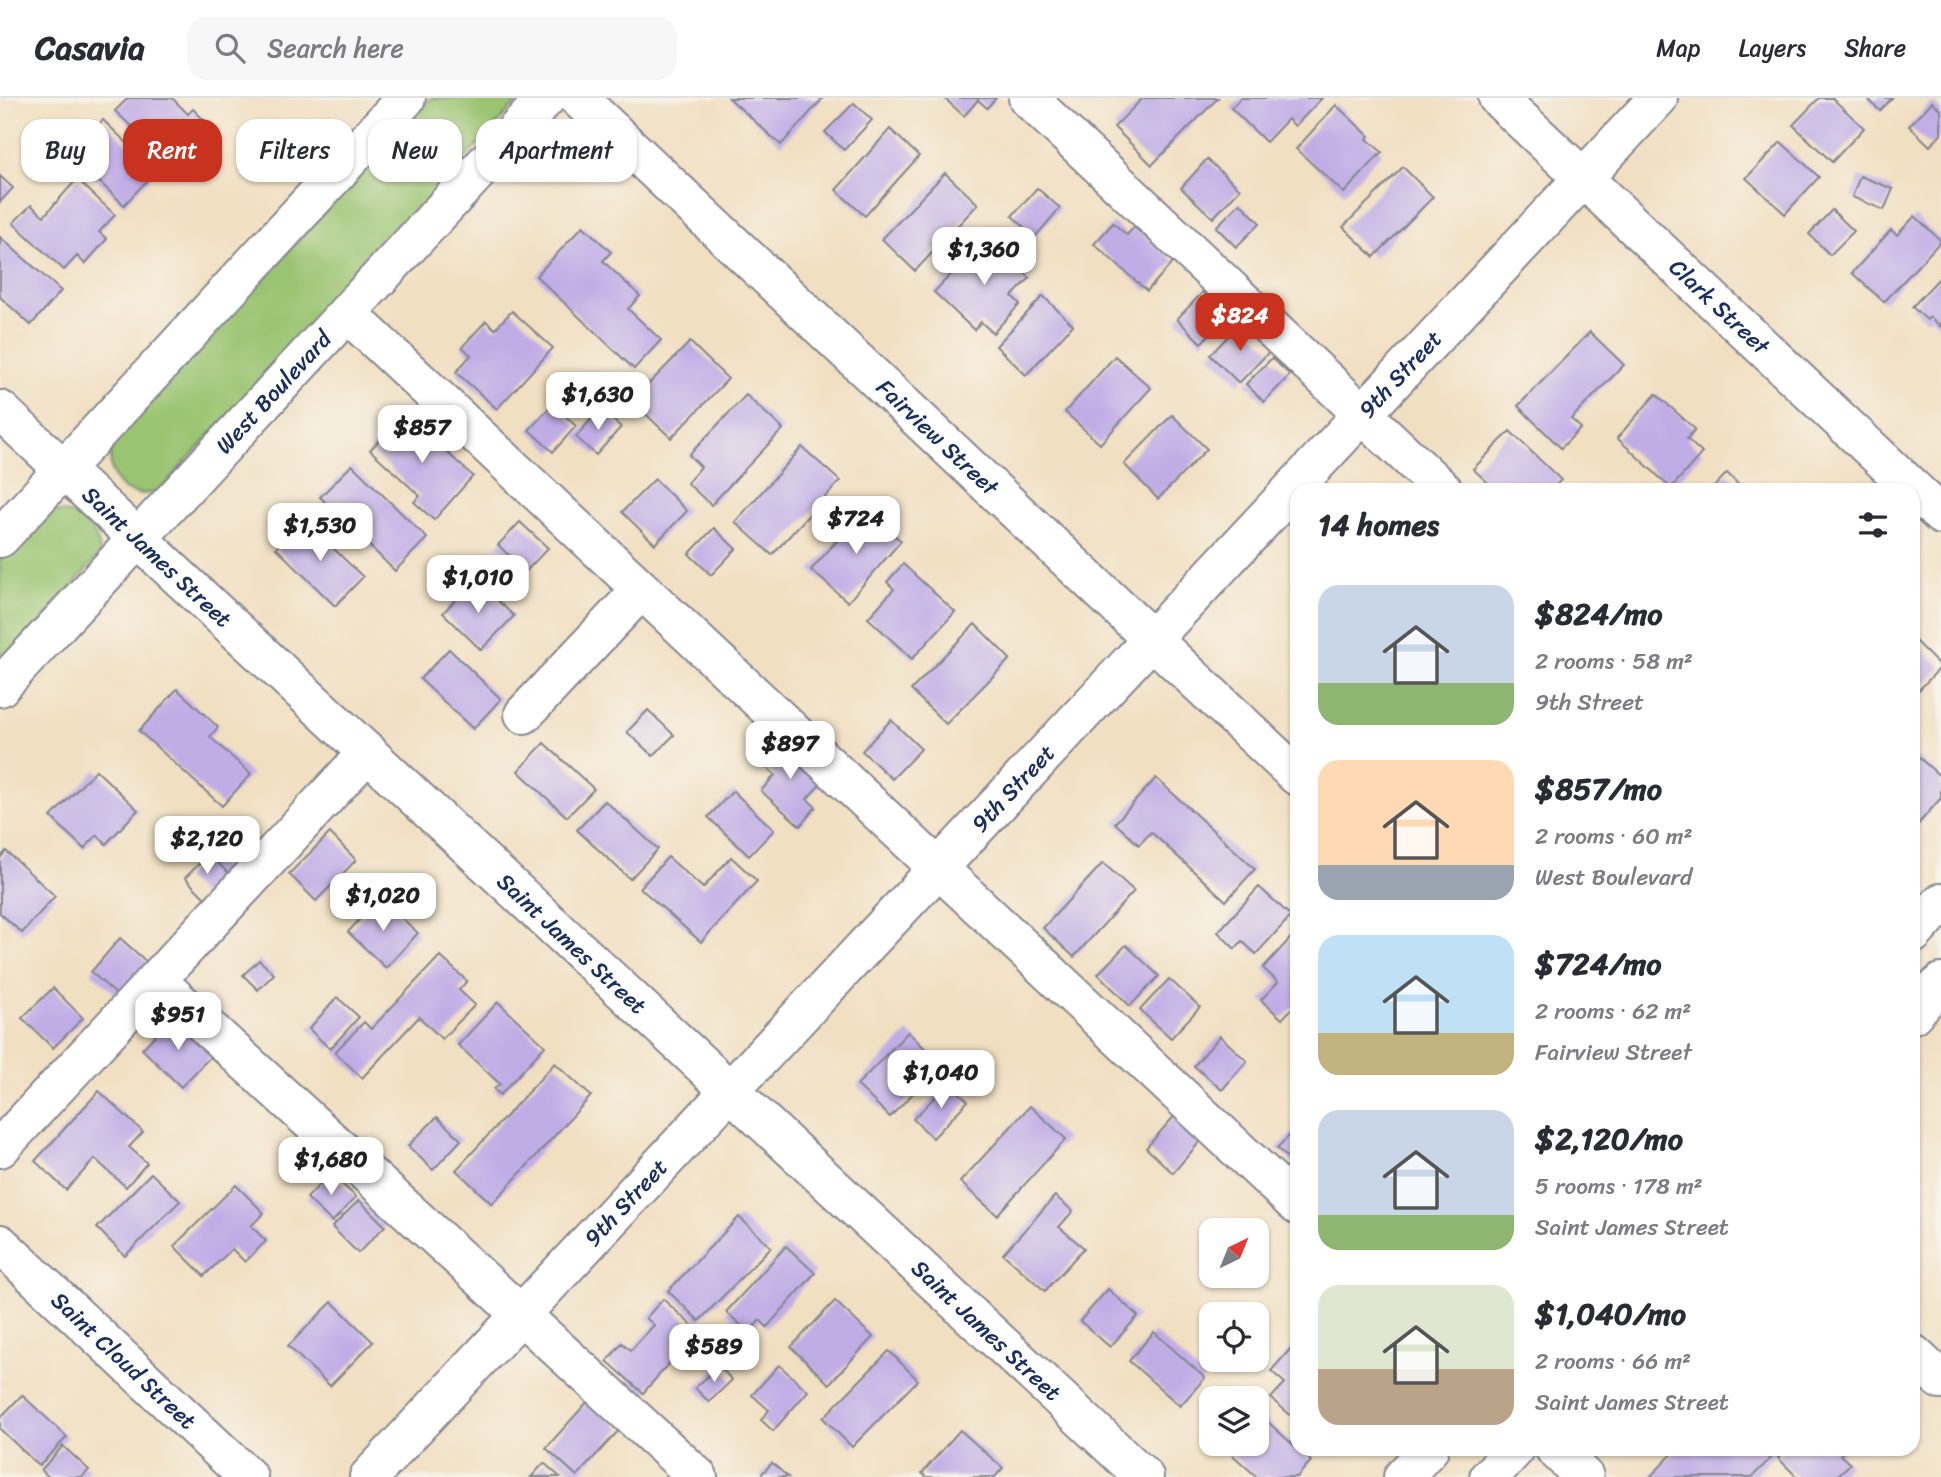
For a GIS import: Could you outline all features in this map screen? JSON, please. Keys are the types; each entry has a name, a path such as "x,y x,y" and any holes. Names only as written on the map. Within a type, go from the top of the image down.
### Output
{"main road":[{"path":"0,538 406,98"},
{"name":"West Boulevard","path":"0,687 546,98"},
{"name":"Fairview Street","path":"578,98 1290,769"},
{"path":"1028,98 1436,483"},
{"name":"Clark Street","path":"1498,98 1908,483"},
{"name":"9th Street","path":"1300,483 1658,98"},
{"path":"347,313 938,871 1290,1198"},
{"name":"Saint James Street","path":"0,410 1144,1477"},
{"name":"9th Street","path":"369,1477 1290,494"},
{"name":"Clark Street","path":"1920,494 1941,514"},
{"path":"523,715 641,590"},
{"path":"0,1148 368,752"},
{"path":"1920,926 1941,903"},
{"path":"156,980 698,1477"},
{"path":"1920,1006 1941,983"},
{"name":"Saint Cloud Street","path":"0,1244 248,1477"},
{"path":"1920,1360 1941,1380"},
{"path":"1403,1477 1422,1456"},
{"path":"1489,1477 1508,1456"},
{"path":"1562,1456 1584,1477"}],"green space":[{"path":"430,98 521,98 502,119 476,119 476,147 462,162 462,119 411,119"},
{"path":"368,165 368,182 444,182 159,491 146,494 125,489 113,475 111,453 114,440"},
{"path":"53,512 70,514 85,523 96,537 100,554 0,669 0,560 37,520"}],"building":[{"path":"128,98 172,98 188,114 193,109 203,119 124,119 115,111"},
{"path":"729,98 823,98 781,145"},
{"path":"944,98 996,98 987,108 978,100 964,116"},
{"path":"1143,98 1218,98 1152,165 1114,127"},
{"path":"1241,98 1322,98 1295,126 1288,119 1266,142 1231,108"},
{"path":"1819,98 1832,98 1864,128 1832,162 1793,125"},
{"path":"1867,98 1892,98 1880,111"},
{"path":"1932,102 1941,110 1941,134 1930,146 1909,126"},
{"path":"854,103 872,120 844,150 825,132"},
{"path":"1336,105 1382,152 1344,193 1296,149"},
{"path":"109,126 123,139 123,182 146,182 124,205 100,182 109,182"},
{"path":"890,129 919,156 865,216 836,190"},
{"path":"1781,142 1819,177 1785,214 1746,178"},
{"path":"1207,159 1240,189 1213,218 1181,188"},
{"path":"1403,167 1433,197 1374,257 1343,227"},
{"path":"945,173 978,204 915,271 882,239"},
{"path":"0,176 13,188 0,202"},
{"path":"1860,176 1893,189 1884,210 1852,197"},
{"path":"74,182 80,182 115,215 99,232 107,239 85,264 77,256 64,270 13,223 31,205 44,216"},
{"path":"1037,188 1060,208 1035,237 1012,216"},
{"path":"1240,203 1260,223 1236,247 1216,227"},
{"path":"1832,210 1854,231 1830,255 1809,234"},
{"path":"1915,216 1941,241 1884,302 1852,273 1891,230 1897,235"},
{"path":"1113,223 1127,235 1134,227 1174,261 1147,291 1094,244"},
{"path":"583,226 611,252 603,261 640,296 628,309 661,340 634,369 536,276"},
{"path":"0,237 61,291 31,325 0,297"},
{"path":"987,237 1030,278 1012,296 1020,304 993,333 981,322 974,330 934,292"},
{"path":"1941,276 1941,327 1930,317 1927,320 1912,307"},
{"path":"1203,292 1228,316 1201,343 1177,319"},
{"path":"1043,296 1073,325 1026,375 996,346"},
{"path":"512,311 553,348 497,409 456,372 471,355 462,347 486,321 495,329"},
{"path":"1242,322 1271,350 1239,383 1210,355"},
{"path":"1590,332 1624,365 1571,419 1581,428 1561,448 1518,406"},
{"path":"690,342 728,379 671,438 632,401"},
{"path":"1115,356 1151,388 1100,444 1065,412"},
{"path":"1272,358 1290,375 1264,402 1246,384"},
{"path":"1656,394 1695,429 1687,439 1702,453 1675,483 1666,483 1617,438"},
{"path":"746,395 783,429 711,505 687,483 701,467 689,455"},
{"path":"553,404 576,426 553,452 529,430"},
{"path":"600,409 621,427 596,455 576,437"},
{"path":"404,413 473,476 434,520 414,502 420,496 370,450"},
{"path":"1172,415 1207,449 1158,499 1124,464"},
{"path":"1510,431 1561,480 1558,483 1488,483 1473,469"},
{"path":"802,447 840,481 772,555 735,522"},
{"path":"352,465 427,538 395,571 320,497"},
{"path":"1727,473 1737,483 1718,483"},
{"path":"655,479 687,511 655,544 622,512"},
{"path":"865,509 901,541 848,602 811,570"},
{"path":"304,520 363,577 335,606 276,548"},
{"path":"520,522 548,548 526,571 498,545"},
{"path":"714,528 736,549 711,575 689,554"},
{"path":"903,564 955,612 912,659 868,618 894,589 887,582"},
{"path":"475,579 514,616 481,650 443,613"},
{"path":"975,624 1010,659 946,724 911,690"},
{"path":"1920,646 1941,667 1920,689"},
{"path":"449,649 501,699 473,729 420,679"},
{"path":"177,689 218,727 210,737 251,774 222,806 139,731"},
{"path":"648,710 674,735 653,756 627,732"},
{"path":"891,720 921,749 892,779 862,751"},
{"path":"776,737 824,780 807,799 816,807 800,826 761,791 775,775 757,759"},
{"path":"544,743 594,789 567,817 518,771"},
{"path":"1920,759 1941,777 1941,798 1920,822"},
{"path":"96,770 138,810 106,844 97,835 84,849 51,817"},
{"path":"1156,778 1255,869 1226,901 1151,832 1139,845 1115,823"},
{"path":"733,791 774,830 749,856 708,817"},
{"path":"605,801 658,849 630,879 577,830"},
{"path":"330,833 356,860 316,901 289,874"},
{"path":"6,851 55,896 22,933 0,913 0,858"},
{"path":"209,854 229,874 205,898 185,878"},
{"path":"668,857 703,888 731,857 757,881 701,942 640,888"},
{"path":"1103,863 1134,891 1074,957 1043,928"},
{"path":"1259,887 1290,915 1256,954 1242,941 1235,949 1218,932"},
{"path":"380,898 418,933 386,968 348,932"},
{"path":"120,938 148,963 118,996 91,972"},
{"path":"1290,939 1290,1010 1282,1019 1261,1000 1278,982 1263,968"},
{"path":"1126,945 1159,976 1130,1006 1098,974"},
{"path":"440,956 467,981 459,990 475,1005 442,1039 419,1017 362,1078 335,1052 364,1022 371,1029"},
{"path":"259,960 274,974 258,990 243,975"},
{"path":"1169,979 1200,1007 1171,1038 1140,1010"},
{"path":"53,988 83,1018 53,1048 22,1018"},
{"path":"337,997 359,1017 330,1049 309,1029"},
{"path":"498,1002 545,1046 500,1095 494,1089 500,1084 458,1045"},
{"path":"174,1016 213,1054 181,1087 142,1049"},
{"path":"908,1032 941,1064 890,1117 857,1085"},
{"path":"1220,1036 1247,1061 1222,1090 1194,1066"},
{"path":"555,1063 591,1096 492,1204 456,1170"},
{"path":"949,1083 968,1101 933,1138 913,1119"},
{"path":"99,1091 143,1132 129,1147 147,1163 126,1187 95,1159 66,1190 35,1161"},
{"path":"1030,1106 1066,1139 997,1215 960,1182"},
{"path":"1177,1113 1204,1137 1173,1173 1146,1148"},
{"path":"437,1117 461,1140 433,1170 408,1146"},
{"path":"1290,1135 1290,1160 1277,1148"},
{"path":"151,1173 180,1201 125,1256 97,1228"},
{"path":"330,1173 356,1197 332,1222 307,1198"},
{"path":"236,1185 264,1213 251,1226 266,1241 245,1262 232,1249 204,1276 174,1246"},
{"path":"1055,1196 1073,1211 1059,1227 1084,1248 1045,1291 1003,1254"},
{"path":"359,1200 385,1226 358,1253 332,1227"},
{"path":"739,1217 771,1247 699,1321 668,1291"},
{"path":"786,1246 815,1273 767,1327 760,1320 749,1332 726,1312"},
{"path":"1108,1289 1138,1316 1110,1347 1080,1321"},
{"path":"663,1299 698,1331 643,1393 607,1361 622,1343 631,1350 654,1325 646,1318"},
{"path":"835,1301 873,1337 829,1384 791,1347"},
{"path":"332,1302 373,1342 330,1386 288,1346"},
{"path":"1154,1332 1205,1378 1180,1406 1129,1361"},
{"path":"1290,1349 1290,1415 1271,1398 1285,1383 1271,1371"},
{"path":"889,1351 918,1380 852,1447 823,1418"},
{"path":"779,1365 808,1391 773,1431 761,1420 769,1410 752,1395"},
{"path":"719,1366 732,1380 709,1402 695,1388"},
{"path":"22,1395 67,1437 39,1466 0,1429 0,1418"},
{"path":"589,1400 620,1429 577,1476 546,1448"},
{"path":"1269,1423 1290,1442 1290,1456 1305,1456 1311,1461 1297,1477 1257,1477 1234,1456 1269,1456"},
{"path":"960,1430 1003,1468 995,1477 926,1477 922,1473"},
{"path":"63,1446 89,1470 82,1477 49,1477 41,1470"},
{"path":"1670,1456 1773,1456 1752,1477 1650,1477"},
{"path":"1841,1456 1850,1464 1836,1477 1797,1477 1778,1458"},
{"path":"544,1463 560,1477 531,1477"},
{"path":"772,1463 788,1477 759,1477"}]}
